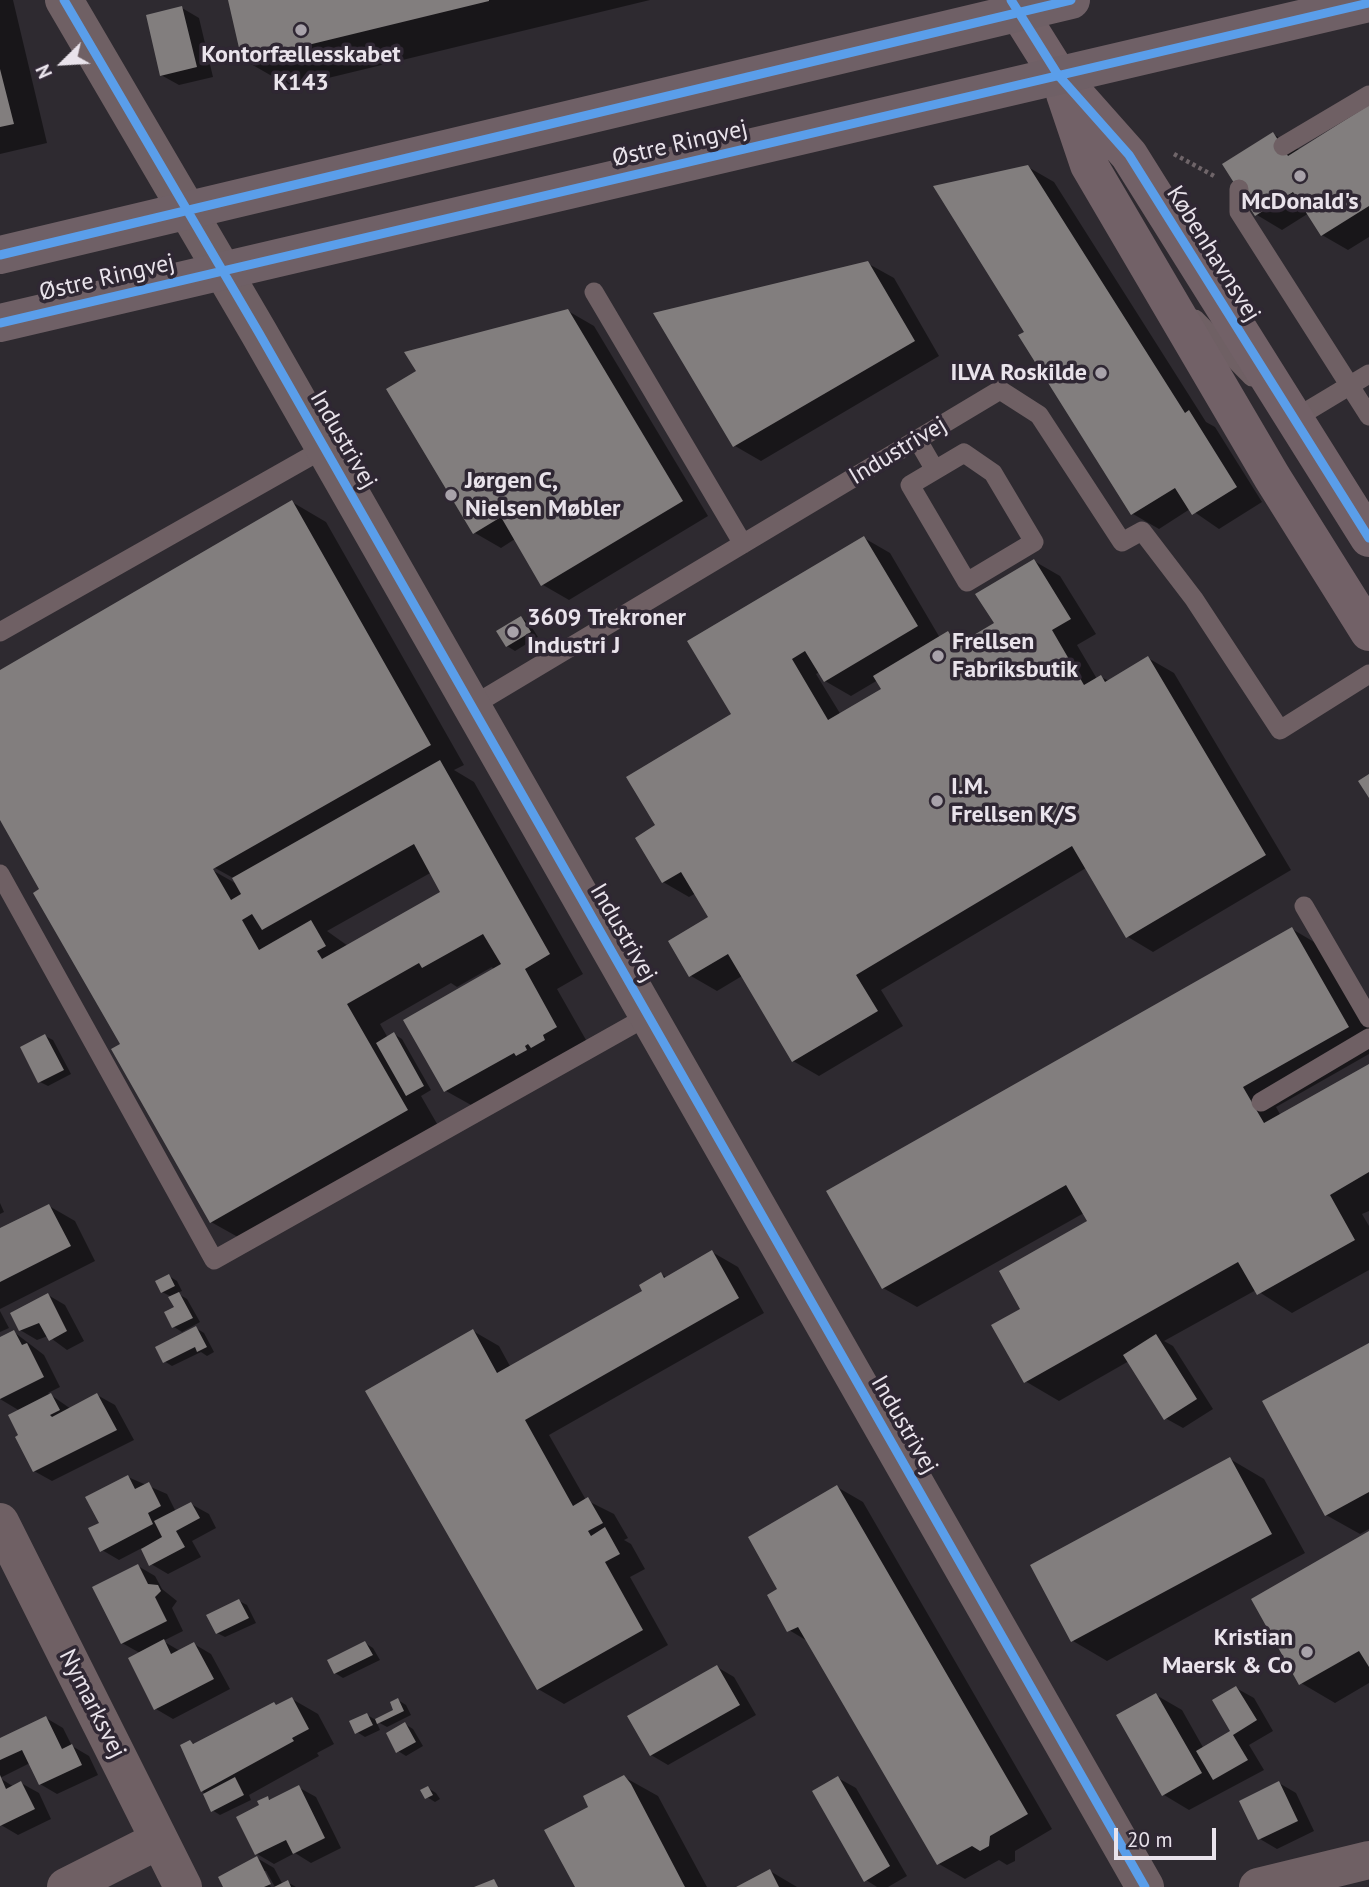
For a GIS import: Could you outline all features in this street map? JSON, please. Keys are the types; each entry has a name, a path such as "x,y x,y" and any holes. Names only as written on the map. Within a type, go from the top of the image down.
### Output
{"main road":[{"name":"Østre Ringvej","path":"0,255 1014,6 1071,0"},
{"name":"Østre Ringvej","path":"0,323 1369,3"}],"street":[{"name":"Industrivej","path":"64,0 224,270 1145,1887"},
{"name":"Københavnsvej","path":"1014,6 1058,75 1129,155 1369,538"},
{"name":"Københavnsvej","path":"1058,75 1089,165 1152,275 1369,632"},
{"name":"Nymarksvej","path":"0,1522 183,1887"},
{"path":"66,1887 159,1840"},
{"path":"1258,1887 1369,1860"}],"lane":[{"path":"1283,146 1369,95"},
{"path":"1239,189 1239,212 1369,416"},
{"path":"1152,275 1294,419 1369,374"},
{"path":"594,292 743,544"},
{"name":"Industrivej","path":"472,706 1000,390 1039,415 1122,542 1142,531 1194,599 1280,730 1369,674"},
{"path":"917,439 935,470"},
{"path":"0,632 325,448"},
{"path":"964,453 993,473 1034,542 967,582 910,485 935,470 964,453"},
{"path":"0,874 215,1261 648,1016"},
{"path":"1304,906 1369,1018"},
{"path":"1261,1102 1369,1038"}],"path":[{"path":"1174,154 1239,189"}],"building":[{"name":"Kontorfællesskabet K143","path":"228,0 489,0 489,1 242,61"},
{"path":"182,6 197,67 160,76 146,15"},
{"path":"0,69 14,124 0,127"},
{"name":"McDonald's","path":"1369,105 1369,206 1321,236 1293,192 1255,216 1222,164 1273,132 1288,156"},
{"name":"ILVA Roskilde","path":"1028,165 1185,413 1189,410 1237,487 1192,515 1175,488 1131,515 1018,335 1024,332 933,186"},
{"path":"868,261 915,341 733,447 653,313"},
{"path":"568,309 683,501 541,586 501,517 473,534 386,389 416,371 404,352"},
{"path":"292,500 431,745 213,869 231,900 241,894 232,878 440,760 550,954 525,969 557,1027 543,1035 545,1040 531,1048 528,1044 525,1046 527,1050 516,1056 514,1053 444,1092 403,1020 501,964 483,934 422,968 419,963 347,1004 408,1110 210,1223 111,1049 120,1044 33,893 39,889 0,820 0,670","holes":["414,844 440,892 322,959 317,951 326,946 311,920 259,950 242,920 252,914 262,930"]},
{"name":"I.M. Frellsen K/S","path":"864,536 918,626 824,682 805,651 792,659 828,720 881,689 873,676 948,631 957,645 994,623 975,594 1034,559 1071,619 1052,630 1084,685 1101,675 1105,682 1148,656 1266,855 1126,938 1072,846 856,975 878,1011 792,1062 728,954 689,977 668,941 708,917 681,872 662,883 635,838 655,825 626,777 731,714 687,641"},
{"name":"3609 Trekroner Industri J","path":"521,616 531,632 506,647 496,631"},
{"path":"1369,774 1369,798 1358,781"},
{"path":"1292,927 1349,1027 1243,1087 1264,1123 1369,1064 1369,1172 1330,1195 1355,1240 1257,1295 1238,1262 1024,1383 991,1325 1020,1309 999,1271 1087,1221 1066,1185 882,1289 826,1191"},
{"path":"394,1032 424,1086 406,1096 376,1043"},
{"path":"45,1034 64,1070 38,1083 20,1047"},
{"path":"49,1204 71,1246 0,1282 0,1228"},
{"path":"712,1250 739,1298 525,1420 573,1506 588,1497 603,1523 588,1531 591,1536 605,1527 620,1554 605,1562 643,1630 537,1690 365,1391 473,1329 497,1373 642,1291 639,1285 661,1272 664,1278"},
{"path":"169,1274 175,1286 161,1293 155,1281"},
{"path":"179,1292 193,1318 172,1328 164,1312 174,1307 168,1297"},
{"path":"48,1293 67,1331 49,1341 39,1323 19,1331 10,1313"},
{"path":"196,1326 207,1347 197,1352 195,1347 163,1363 155,1347"},
{"path":"14,1330 22,1345 27,1343 44,1377 0,1399 0,1337"},
{"path":"1156,1334 1197,1399 1164,1420 1123,1355"},
{"path":"1369,1343 1369,1492 1325,1516 1262,1401"},
{"path":"51,1393 60,1410 50,1415 52,1417 97,1393 117,1430 33,1472 15,1437 18,1435 8,1415"},
{"path":"1230,1457 1272,1534 1071,1642 1030,1565"},
{"path":"128,1475 135,1489 149,1482 161,1506 148,1513 153,1524 100,1552 88,1528 99,1523 85,1497"},
{"path":"837,1485 1028,1814 990,1836 989,1846 980,1851 972,1846 937,1865 798,1627 787,1632 767,1595 777,1589 748,1537"},
{"path":"191,1502 200,1518 176,1531 185,1547 149,1566 141,1549 162,1537 154,1521"},
{"path":"1369,1531 1369,1667 1359,1651 1299,1685 1251,1599"},
{"path":"138,1564 148,1584 158,1585 161,1591 155,1597 167,1621 121,1644 92,1587"},
{"path":"239,1599 249,1618 216,1634 206,1615"},
{"path":"164,1639 171,1654 194,1642 214,1679 154,1710 128,1658"},
{"path":"365,1641 373,1655 334,1674 327,1660"},
{"path":"717,1665 740,1705 650,1756 627,1716"},
{"path":"1236,1686 1257,1720 1233,1735 1248,1760 1213,1780 1196,1751 1230,1731 1212,1700"},
{"path":"1156,1693 1202,1773 1162,1796 1116,1715"},
{"path":"292,1697 309,1729 292,1738 294,1741 201,1792 180,1745 190,1740 193,1744 274,1702 276,1705"},
{"path":"398,1698 404,1711 377,1724 375,1719 393,1710 390,1702"},
{"path":"367,1713 373,1725 355,1734 349,1721"},
{"path":"46,1716 62,1749 72,1744 82,1765 39,1785 22,1750 0,1760 0,1738"},
{"path":"405,1722 416,1742 396,1753 386,1733"},
{"path":"0,1775 6,1789 21,1781 35,1809 0,1826"},
{"path":"624,1775 685,1887 575,1887 544,1830 588,1807 583,1796"},
{"path":"838,1776 890,1866 864,1882 812,1791"},
{"path":"235,1777 244,1795 211,1812 203,1794"},
{"path":"1279,1781 1298,1821 1258,1840 1239,1801"},
{"path":"299,1785 325,1838 293,1854 286,1840 255,1855 236,1817 259,1805 257,1801 268,1796 269,1800"},
{"path":"428,1786 433,1795 425,1799 420,1790"},
{"path":"257,1856 271,1884 264,1887 223,1887 218,1877"},
{"path":"770,1869 779,1887 736,1887"},
{"path":"494,1879 498,1887 474,1887"},
{"path":"288,1880 291,1887 274,1887"}],"cycle path":[{"path":"64,0 259,333 1145,1887"},
{"path":"1011,0 1058,75 1129,155 1369,538"},
{"path":"0,255 1071,0"},
{"path":"0,323 1369,3"}],"place":[{"name":"Kontorfællesskabet K143","path":"301,30"},
{"name":"McDonald's","path":"1300,176"},
{"name":"ILVA Roskilde","path":"1101,373"},
{"name":"Jørgen C, Nielsen Møbler","path":"451,495"},
{"name":"3609 Trekroner Industri J","path":"513,632"},
{"name":"Frellsen Fabriksbutik","path":"938,656"},
{"name":"I.M. Frellsen K/S","path":"937,801"},
{"name":"Kristian Maersk & Co","path":"1307,1652"}]}
